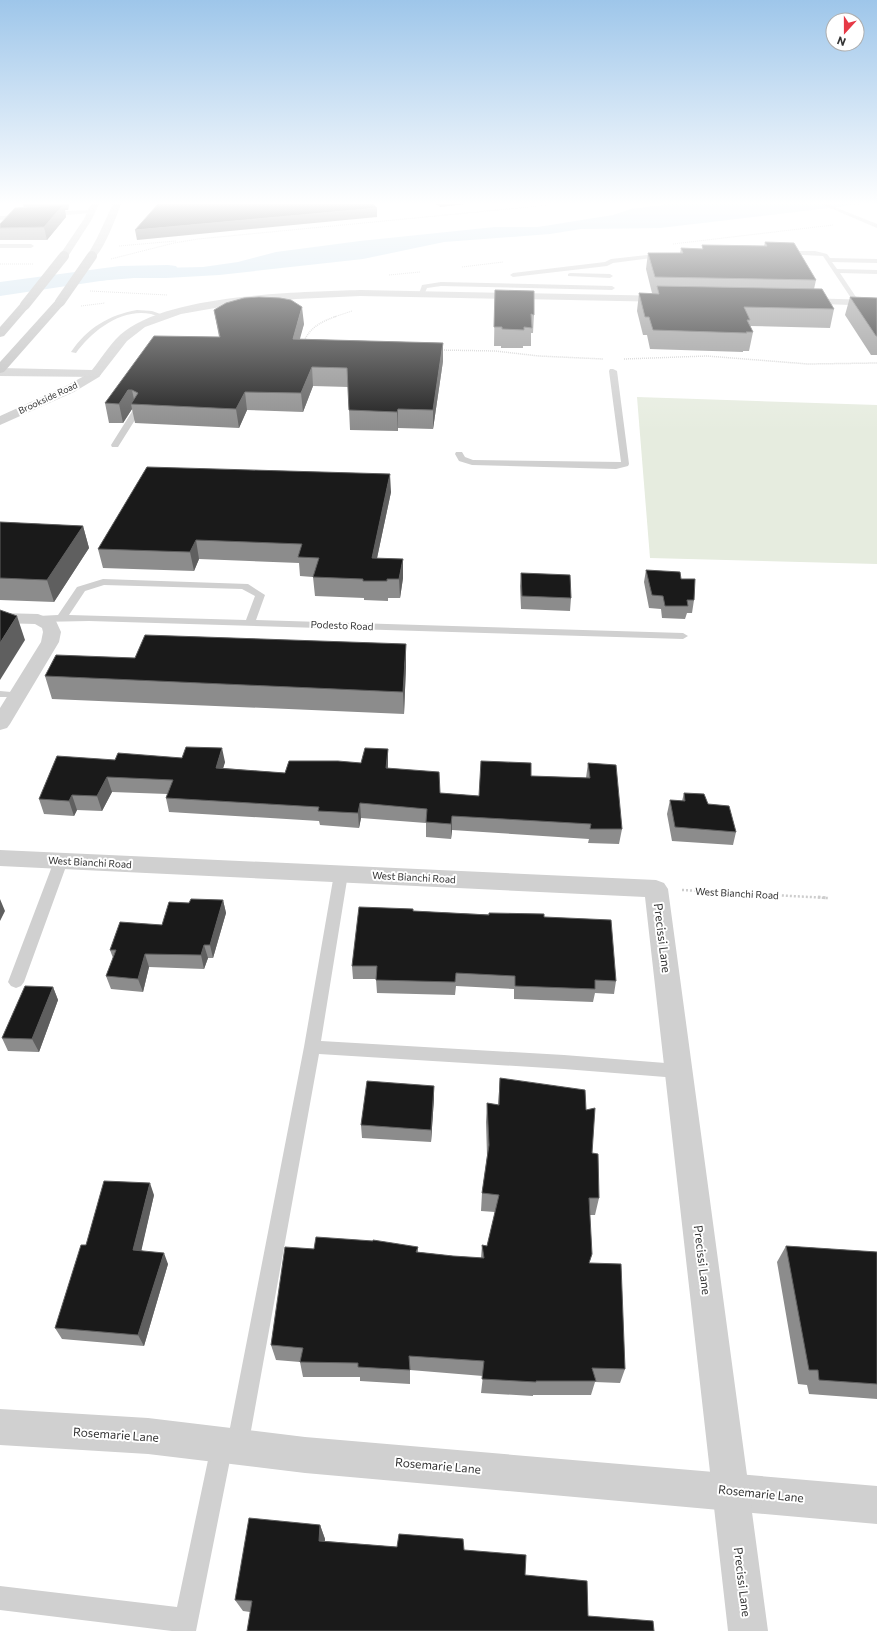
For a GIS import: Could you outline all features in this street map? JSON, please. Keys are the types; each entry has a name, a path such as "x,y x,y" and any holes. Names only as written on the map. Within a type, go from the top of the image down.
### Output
{"main road":[{"path":"0,334 45,280"},
{"path":"0,369 60,302 75,280"}],"street":[{"name":"Brookside Road","path":"0,421 70,389 95,374 107,360 118,342 141,326 163,316 190,308 312,294 613,293 677,299"},
{"path":"787,301 877,303"},
{"name":"Brookside Road","path":"0,372 95,374"},
{"name":"Podesto Road","path":"0,618 38,619"},
{"path":"0,724 9,694 50,642 52,632 50,625 38,619"},
{"name":"West Bianchi Road","path":"0,858 656,889"},
{"name":"Precissi Lane","path":"656,889 748,1631"},
{"name":"Rosemarie Lane","path":"0,1427 148,1436 305,1455 730,1490 877,1505"}],"lane":[{"path":"422,294 424,286 469,280"},
{"path":"441,284 613,293 611,280"},
{"path":"842,280 857,303"},
{"path":"74,352 82,340 104,323 118,316 149,312 163,316"},
{"path":"460,454 462,459 472,462 616,466 625,464 613,371"},
{"path":"115,445 136,412"},
{"path":"62,618 81,589 103,582 244,586 260,595 250,622"},
{"name":"Podesto Road","path":"38,619 89,618 250,622 683,636"},
{"path":"16,982 61,861"},
{"path":"0,1598 185,1626 256,1346 312,1047 341,874"},
{"path":"312,1047 564,1062 678,1071"}],"path":[{"path":"87,291 173,296"},
{"path":"309,342 305,339 307,333 314,326 367,305 372,300 374,293"},
{"path":"439,350 495,351 555,357 606,359"},
{"path":"621,359 707,356 808,364 877,363"},
{"name":"West Bianchi Road","path":"656,889 828,898"}],"shaded area":[{"path":"637,397 877,405 877,564 650,558"}],"building":[{"path":"657,286 822,289 834,309 744,307 750,320 747,320 753,332 746,332 747,333 653,330 649,317 645,317 639,293 659,294"},
{"path":"495,290 534,291 534,315 531,314 532,328 524,327 524,330 494,327"},
{"path":"259,297 291,300 302,307 293,339 443,343 433,410 398,409 397,412 349,410 347,368 312,367 301,393 245,392 236,409 131,404 138,393 132,390 128,390 119,404 105,403 154,336 220,337 214,310 226,303 244,298"},
{"path":"850,297 877,298 877,336 876,336"},
{"path":"147,467 390,474 372,558 403,559 399,579 387,579 387,581 363,581 363,579 313,577 319,558 298,557 302,544 196,540 190,552 98,549"},
{"path":"0,522 83,526 47,580 0,578"},
{"path":"646,570 680,572 681,579 695,579 694,600 687,600 688,606 665,606 663,596 652,595"},
{"path":"521,573 570,575 571,598 522,596"},
{"path":"0,610 17,616 0,643"},
{"path":"145,635 406,644 403,692 45,676 56,655 135,658"},
{"path":"186,747 222,748 216,768 285,773 289,761 338,761 361,763 365,748 388,749 386,768 439,772 440,793 479,796 481,761 531,763 531,776 590,778 588,763 616,765 622,829 590,829 591,824 452,816 451,824 426,822 427,809 360,803 358,813 318,811 319,807 166,798 173,780 107,777 97,796 72,795 69,801 39,799 57,756 115,760 118,753 182,758"},
{"path":"684,793 704,794 708,804 729,806 736,832 675,827 670,800 685,801"},
{"path":"191,899 223,900 210,945 204,945 201,955 145,954 138,979 106,976 116,950 110,950 120,922 162,925 169,902 189,903"},
{"path":"359,907 413,909 413,911 489,915 489,913 544,914 544,917 611,920 616,981 595,980 595,989 515,986 515,976 456,973 455,982 376,980 377,966 352,966"},
{"path":"25,986 53,987 32,1039 2,1038"},
{"path":"500,1078 585,1090 586,1110 595,1108 592,1153 598,1154 599,1198 589,1198 592,1254 589,1263 621,1264 625,1369 592,1368 596,1381 536,1382 482,1379 484,1361 409,1356 410,1370 358,1367 358,1363 300,1362 303,1348 271,1345 285,1247 314,1249 316,1237 373,1240 418,1247 416,1252 484,1258 482,1245 487,1246 499,1195 482,1193 489,1145 487,1103 499,1105"},
{"path":"367,1081 434,1086 431,1130 361,1125"},
{"path":"104,1181 150,1183 133,1250 164,1253 138,1335 55,1328 81,1245 86,1245"},
{"path":"786,1246 877,1252 877,1384 819,1380 818,1370 809,1370"},
{"path":"249,1518 320,1525 319,1541 397,1547 399,1534 463,1539 464,1550 526,1555 525,1575 587,1581 588,1616 653,1621 654,1631 247,1631 252,1601 235,1600"}],"waterway":[{"path":"0,289 63,280"}]}
